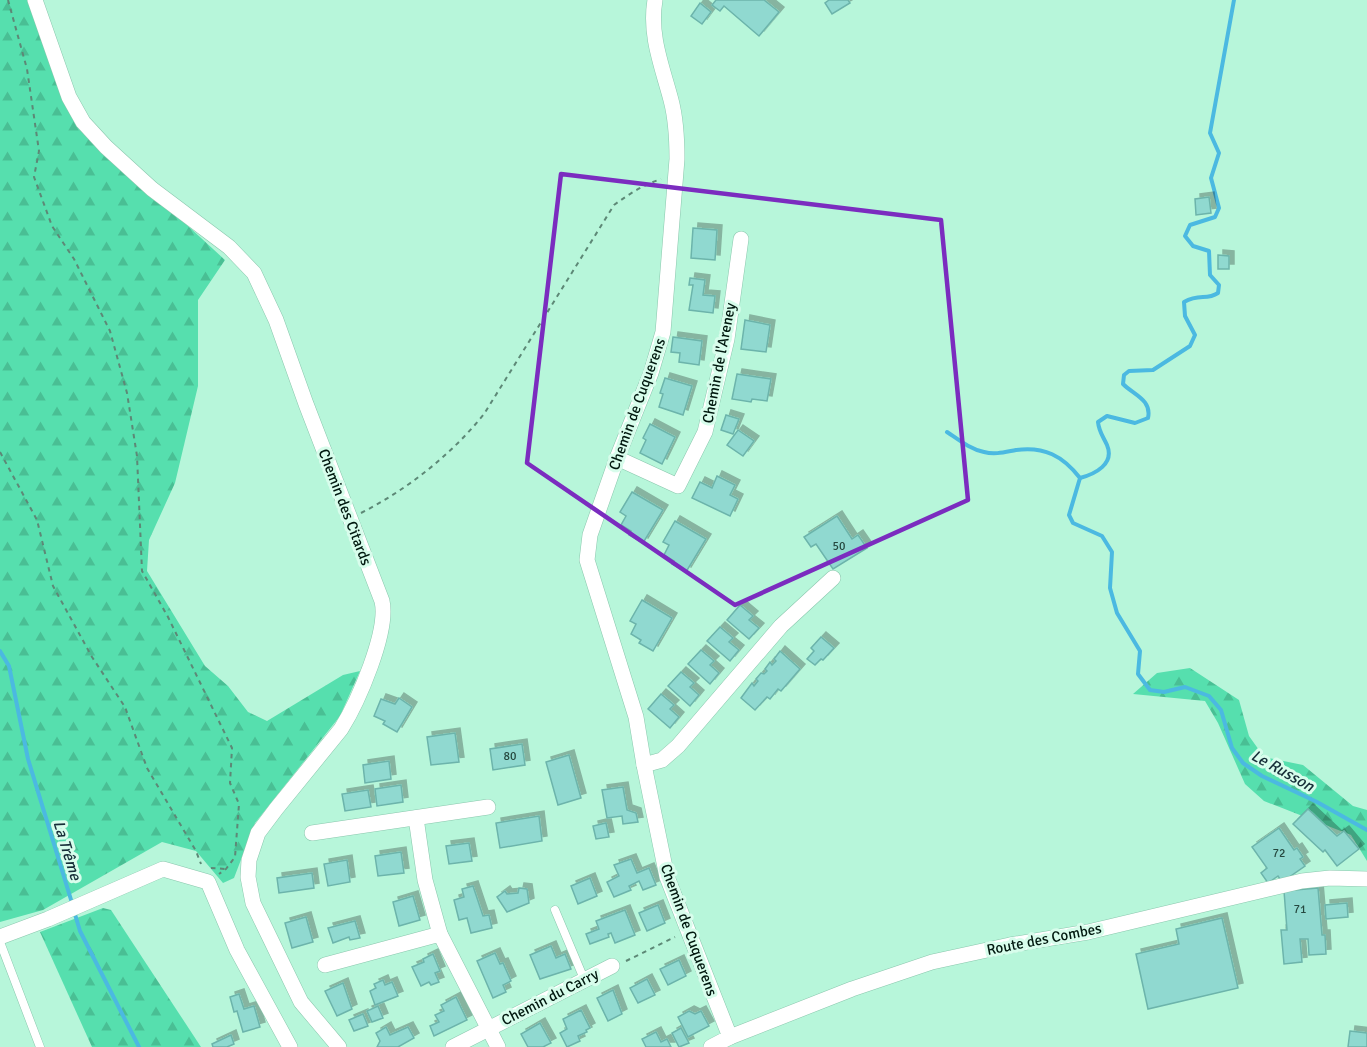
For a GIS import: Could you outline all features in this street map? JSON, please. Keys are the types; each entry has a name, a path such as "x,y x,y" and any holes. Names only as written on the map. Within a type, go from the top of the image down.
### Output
{"street":[{"name":"Chemin des Citards","path":"35,0 69,97 83,122 106,147 152,189 229,247 254,273 276,320 382,601 384,616 379,637 350,714 341,729 258,833 249,860 248,877 253,903 301,1002 339,1047"},
{"name":"Chemin de Cuquerens","path":"655,0 654,36 677,133 663,332 651,373 617,458 590,535 588,560 636,717 667,877 730,1037"},
{"name":"Chemin de l'Areney","path":"617,458 678,486 705,432 726,339 741,239"},
{"path":"644,765 662,760 678,746 782,626 833,578"},
{"path":"312,833 488,807"},
{"name":"Chemin du Carry","path":"416,818 425,880 440,934 498,1047"},
{"path":"0,937 84,904 163,869 205,875 237,950 290,1047"},
{"name":"Route des Combes","path":"730,1037 852,989 932,962 1010,945 1088,932 1302,881 1330,878 1367,879"},
{"path":"325,965 440,934"},
{"name":"Chemin du Carry","path":"453,1047 612,966"},
{"path":"711,1047 730,1037"}],"lane":[{"path":"555,910 584,979"},
{"path":"0,942 40,1047"}],"path":[{"path":"8,0 27,69 39,151 34,177 52,226 74,259 110,331 127,393 137,456 142,571 168,617 232,748 230,783 239,804 235,857 226,869 205,875"},
{"path":"348,514 362,513 388,498 430,469 466,436 484,414 614,205 649,183 675,174"},
{"path":"0,452 37,519 54,586 92,657 125,707 147,768 196,851 205,875"},
{"path":"205,875 226,869"},
{"path":"612,966 688,930"}],"highlighted area":[{"path":"561,174 941,220 968,500 735,605 527,463"}],"green space":[{"path":"0,0 30,0 88,134 225,260 198,300 198,386 175,483 149,540 147,571 205,666 228,686 248,712 267,721 343,675 360,671 340,716 255,823 234,878 223,883 196,851 162,842 43,910 0,922"},
{"path":"1190,668 1239,700 1249,736 1264,757 1303,765 1353,806 1367,810 1367,861 1351,835 1264,801 1245,784 1218,723 1205,701 1133,694 1157,673"},
{"path":"103,908 111,910 201,1047 92,1047 40,932"}],"building":[{"path":"716,0 764,0 779,12 759,36 724,6 720,11 712,5"},
{"path":"829,0 848,0 850,3 832,14 825,3"},
{"path":"700,3 711,12 702,24 691,16"},
{"path":"1209,197 1211,213 1196,215 1195,199"},
{"path":"693,228 717,230 715,260 691,258"},
{"path":"1218,255 1229,256 1229,269 1218,269"},
{"path":"690,278 705,280 703,295 715,296 713,313 689,310 693,285 689,285"},
{"path":"745,320 770,325 766,352 741,349"},
{"path":"673,337 702,341 699,365 679,362 680,353 671,352"},
{"path":"737,374 771,379 767,401 752,399 751,402 732,399"},
{"path":"665,378 692,386 683,415 659,407 663,394 660,393"},
{"path":"726,415 739,419 733,434 721,430"},
{"path":"650,424 675,437 662,464 640,453 646,440 643,438"},
{"path":"738,430 754,441 743,456 727,445"},
{"path":"717,476 735,485 730,495 738,499 730,516 692,498 700,482 712,488"},
{"path":"632,492 663,510 643,543 629,535 631,531 621,525 626,516 620,512"},
{"path":"837,516 852,539 858,535 867,548 833,569 816,544 811,547 804,537"},
{"path":"675,521 706,539 686,572 672,564 674,561 664,555 669,545 663,542"},
{"path":"642,600 672,618 653,651 639,643 641,640 631,634 636,624 630,621"},
{"path":"740,605 753,616 749,620 759,628 749,639 727,620"},
{"path":"720,627 733,638 729,642 739,650 730,661 707,641"},
{"path":"821,637 834,648 815,665 807,659 814,651 811,648"},
{"path":"701,650 714,661 710,665 719,673 710,684 688,664"},
{"path":"780,651 800,669 781,691 778,689 770,699 767,697 755,710 741,698 752,683 754,686 758,681 756,679 761,673 764,674 767,671 765,669 770,662 772,665 776,661 774,659"},
{"path":"681,672 694,683 690,687 699,695 690,706 668,686"},
{"path":"661,694 674,705 670,709 679,717 670,728 648,709"},
{"path":"399,698 412,707 397,732 383,724 385,721 374,716 381,699 395,704"},
{"path":"455,733 459,762 431,765 427,737"},
{"path":"522,744 525,765 493,770 490,749"},
{"path":"569,755 581,798 558,805 546,762"},
{"path":"389,761 391,779 365,783 363,765"},
{"path":"401,785 403,802 377,806 375,789"},
{"path":"623,787 627,810 636,813 638,822 623,824 622,816 607,818 602,790"},
{"path":"368,790 371,807 345,811 342,794"},
{"path":"1308,809 1337,836 1344,831 1359,849 1337,866 1325,850 1323,852 1293,824"},
{"path":"539,816 542,841 500,848 496,823"},
{"path":"606,823 609,837 596,839 593,826"},
{"path":"1279,828 1294,850 1297,848 1303,857 1300,859 1305,866 1282,882 1278,876 1268,883 1261,873 1267,868 1252,847"},
{"path":"469,843 472,861 449,864 446,846"},
{"path":"401,852 404,873 378,876 375,856"},
{"path":"631,859 637,873 649,868 656,885 643,890 639,881 629,886 631,890 614,897 607,882 619,876 614,865"},
{"path":"347,860 350,882 328,886 324,864"},
{"path":"312,873 314,888 279,893 277,878"},
{"path":"590,878 597,896 578,904 571,886"},
{"path":"473,886 483,916 489,915 492,928 471,933 467,918 459,920 454,900 464,897 462,889"},
{"path":"519,888 527,889 529,903 507,912 497,897 505,891 507,894 518,893"},
{"path":"1318,888 1326,954 1309,955 1308,939 1300,939 1302,962 1284,964 1281,930 1287,930 1284,891"},
{"path":"413,896 420,920 399,926 393,902"},
{"path":"1347,903 1348,917 1326,919 1325,905"},
{"path":"658,905 665,923 647,931 639,913"},
{"path":"625,910 635,935 615,943 611,933 608,934 609,937 590,944 586,934 599,929 596,921"},
{"path":"306,917 313,942 292,948 285,923"},
{"path":"1222,918 1238,988 1148,1009 1136,954 1179,944 1176,929"},
{"path":"355,921 360,938 350,940 349,937 333,943 328,928"},
{"path":"551,946 556,958 565,954 571,969 540,979 530,955"},
{"path":"495,953 500,964 503,963 511,981 503,985 506,992 493,998 477,961"},
{"path":"433,954 440,971 435,973 439,982 431,985 429,982 421,986 412,967 424,962 423,959"},
{"path":"679,960 686,976 668,985 660,969"},
{"path":"647,979 655,995 638,1003 630,988"},
{"path":"383,980 385,985 392,982 398,996 375,1005 370,991 376,988 374,984"},
{"path":"343,983 352,1009 337,1016 325,991"},
{"path":"613,990 622,1014 608,1021 597,998"},
{"path":"239,994 244,1009 254,1006 260,1027 243,1032 230,997"},
{"path":"456,997 467,1020 434,1036 430,1026 439,1022 435,1015 444,1011 441,1005"},
{"path":"378,1006 383,1018 372,1022 367,1011"},
{"path":"581,1010 590,1028 578,1036 580,1041 567,1047 560,1033 567,1029 563,1019"},
{"path":"689,1011 695,1014 701,1011 709,1026 688,1037 678,1017"},
{"path":"363,1014 368,1026 354,1031 349,1020"},
{"path":"540,1023 551,1043 543,1047 528,1047 521,1034"},
{"path":"386,1027 390,1035 408,1027 414,1038 398,1047 377,1047 380,1041 376,1033"},
{"path":"681,1028 689,1043 679,1047 672,1033"},
{"path":"1350,1031 1367,1033 1367,1047 1348,1047"},
{"path":"656,1032 661,1042 667,1039 671,1047 646,1047 642,1039"},
{"path":"231,1035 234,1044 227,1047 213,1047 212,1044"}],"waterway":[{"path":"1080,478 1097,471 1108,458 1109,452 1098,422 1107,416 1135,423 1148,418 1149,412 1145,402 1123,384 1124,375 1129,371 1153,370 1190,346 1195,335 1185,316 1184,302 1194,298 1210,297 1218,293 1219,285 1210,275 1209,251 1193,246 1185,236 1190,225 1215,217 1219,208 1211,178 1219,153 1210,133 1234,0"},
{"name":"Le Russon","path":"947,432 969,446 984,452 996,453 1026,449 1044,451 1060,458 1074,470 1080,478 1069,515 1073,523 1102,536 1112,552 1110,588 1117,613 1140,651 1138,674 1150,690 1164,692 1185,687 1209,696 1221,710 1232,748 1243,763 1262,776 1317,802 1367,830"},
{"name":"La Trême","path":"0,651 9,666 28,759 72,903"},
{"name":"La Trême","path":"74,911 80,931 139,1047"}]}
